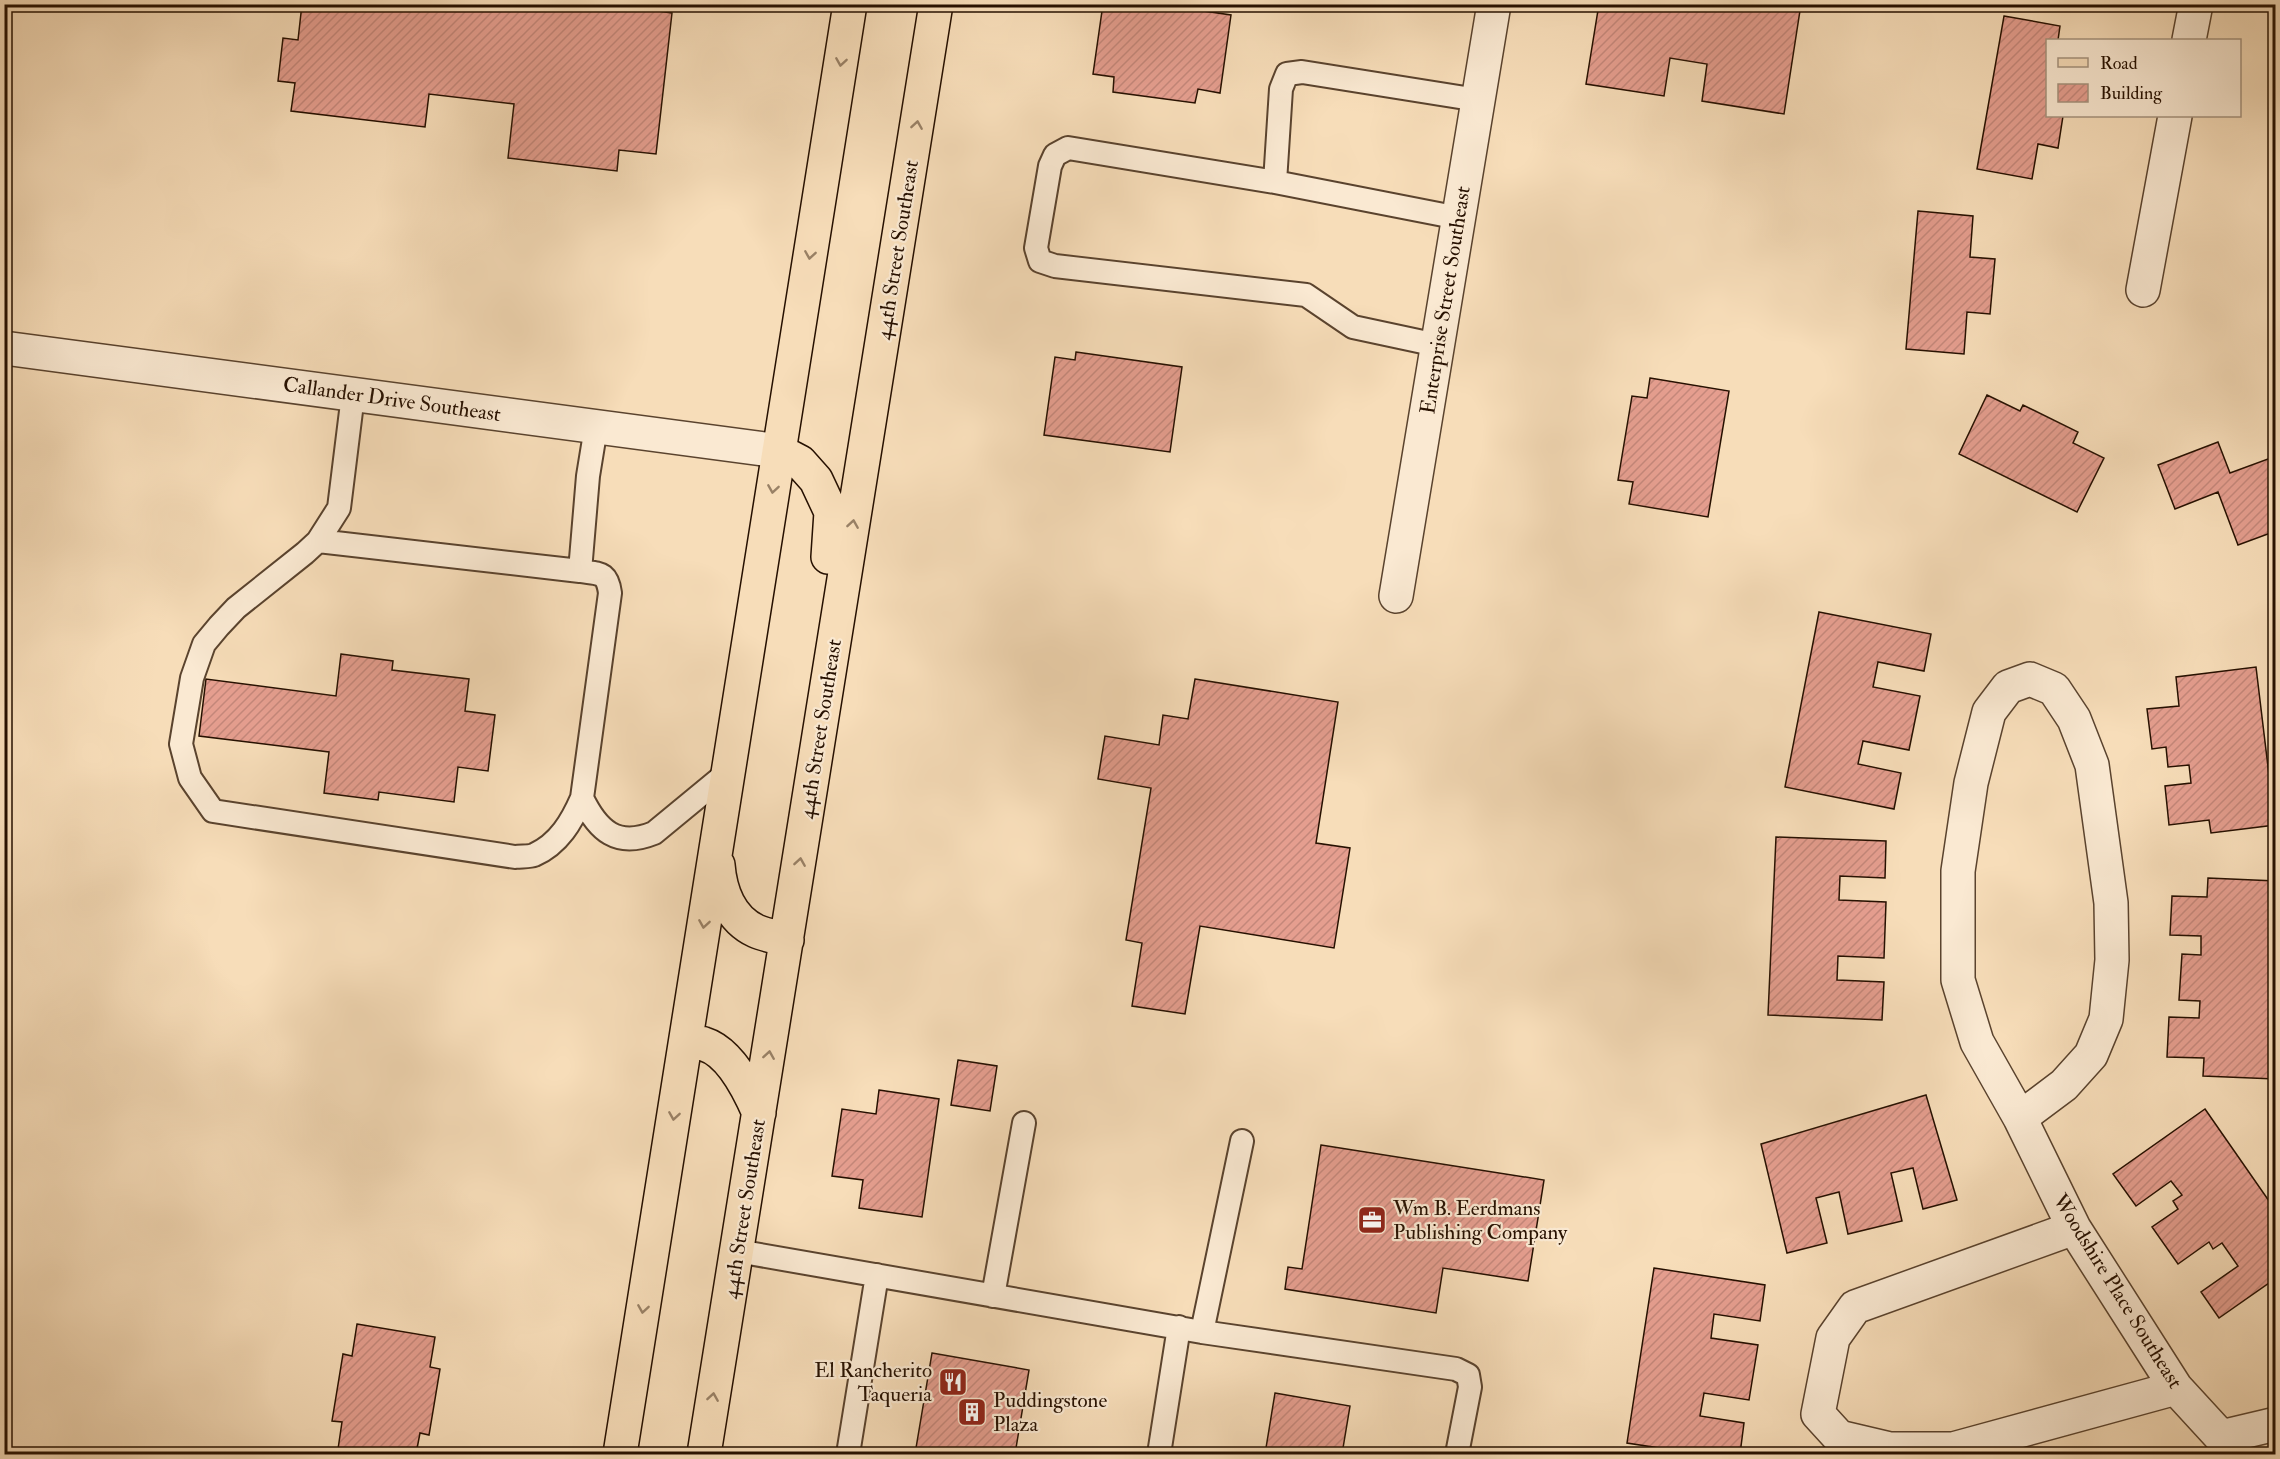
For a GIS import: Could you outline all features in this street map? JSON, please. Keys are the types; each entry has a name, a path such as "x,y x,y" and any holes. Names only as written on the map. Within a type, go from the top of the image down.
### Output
{"main road":[{"path":"620,1455 850,4"},
{"name":"44th Street Southeast","path":"704,1455 936,4"},
{"path":"779,451 800,462 816,480 831,512 812,774"},
{"path":"717,845 720,886 732,911 754,930 787,940"},
{"path":"686,1042 705,1044 719,1053 745,1081 759,1113"}],"street":[{"name":"Enterprise Street Southeast","path":"1396,596 1494,4"},
{"path":"2189,39 2196,4"},
{"path":"2143,290 2175,117"},
{"name":"Callander Drive Southeast","path":"4,348 779,451"},
{"name":"Woodshire Place Southeast","path":"2020,1118 2064,1085 2091,1055 2106,1018 2112,960 2111,903 2092,765 2074,718 2054,689 2030,679 2008,687 1989,712 1971,783 1958,871 1958,980 1977,1042 2020,1118 2074,1228 2176,1388 2225,1446"},
{"path":"2074,1228 1855,1307 1833,1338 1818,1414 1839,1437 1890,1449 1953,1449 2176,1388"},
{"path":"2225,1446 2276,1424"}],"lane":[{"path":"1275,182 1281,88 1287,74 1302,72 1478,100"},
{"path":"1437,345 1353,327 1305,295 1055,266 1040,261 1036,248 1050,166 1055,155 1068,148 1275,182 1459,218"},
{"path":"318,541 580,571 602,574 608,580 610,593 582,798 573,820 556,840 533,856 515,857 213,811 189,778 181,744 192,678 204,644 236,608 270,583 318,541 339,508 353,395"},
{"path":"580,571 588,476 596,427"},
{"path":"582,798 591,816 601,828 614,837 630,839 644,837 654,833 728,772"},
{"path":"993,1296 1024,1123"},
{"path":"1203,1332 1242,1141"},
{"path":"737,1251 1203,1332 1456,1369 1468,1375 1470,1387 1457,1455"},
{"path":"848,1455 877,1275"},
{"path":"1159,1455 1179,1327"}],"building":[{"path":"302,4 608,4 672,13 656,154 619,150 617,171 508,158 514,104 429,94 425,127 291,111 295,83 278,81 283,38 298,40"},
{"path":"1103,4 1155,4 1231,15 1220,93 1198,89 1195,103 1113,92 1114,77 1093,74"},
{"path":"1599,4 1801,4 1784,114 1702,101 1707,64 1670,58 1664,96 1586,84"},
{"path":"2004,16 2060,26 2058,39 2046,39 2046,117 2063,117 2058,148 2038,144 2032,179 1977,169"},
{"path":"1918,211 1973,216 1970,257 1995,259 1990,314 1967,312 1964,354 1906,349"},
{"path":"1076,352 1182,367 1170,452 1044,435 1055,357 1075,360"},
{"path":"1650,378 1729,391 1708,517 1629,504 1633,482 1618,480 1632,396 1647,398"},
{"path":"1987,395 2020,411 2023,405 2078,432 2073,443 2104,458 2077,512 1959,454"},
{"path":"2218,442 2230,473 2276,456 2276,531 2238,545 2218,492 2175,509 2158,465"},
{"path":"1819,612 1931,634 1924,671 1878,662 1873,687 1920,696 1909,750 1863,741 1858,764 1901,773 1894,809 1785,787"},
{"path":"341,654 393,661 392,670 469,679 465,711 495,715 488,771 458,767 454,802 379,792 378,800 324,793 329,752 199,736 206,679 336,696"},
{"path":"2256,667 2275,825 2211,833 2209,820 2169,825 2165,786 2191,783 2189,765 2168,767 2166,747 2152,749 2147,709 2179,706 2176,677"},
{"path":"1195,679 1338,702 1316,843 1350,848 1334,948 1200,926 1185,1014 1132,1006 1142,943 1126,940 1151,788 1098,779 1105,736 1159,745 1163,715 1188,719"},
{"path":"1776,837 1886,841 1885,878 1840,876 1839,900 1886,902 1884,958 1838,956 1837,980 1884,982 1882,1020 1768,1015"},
{"path":"2208,878 2276,881 2275,1079 2203,1076 2204,1058 2167,1057 2169,1017 2199,1018 2200,1001 2179,1000 2182,954 2201,955 2201,936 2170,935 2172,896 2207,897"},
{"path":"958,1060 997,1066 990,1111 951,1105"},
{"path":"879,1090 939,1099 922,1217 859,1208 863,1180 832,1176 842,1109 876,1114"},
{"path":"1926,1095 1957,1200 1923,1209 1913,1168 1891,1173 1902,1221 1848,1234 1839,1192 1816,1198 1827,1243 1787,1253 1761,1144"},
{"path":"2205,1109 2276,1211 2276,1278 2219,1318 2201,1292 2238,1266 2222,1243 2213,1249 2209,1242 2178,1264 2152,1227 2178,1209 2173,1201 2182,1195 2171,1181 2136,1206 2113,1174"},
{"path":"1321,1145 1544,1180 1528,1281 1443,1268 1436,1313 1285,1289 1288,1267 1302,1269"},
{"path":"1654,1268 1765,1285 1760,1321 1714,1314 1711,1338 1758,1345 1749,1400 1704,1393 1700,1416 1744,1423 1740,1454 1699,1454 1627,1443"},
{"path":"357,1324 435,1337 430,1367 440,1369 429,1435 420,1433 416,1454 371,1454 338,1449 342,1422 332,1421 343,1354 352,1356"},
{"name":"Puddingstone Plaza","path":"932,1353 1029,1370 1015,1454 915,1454"},
{"path":"1275,1393 1350,1406 1342,1454 1265,1454"}],"place":[{"name":"Wm B. Eerdmans Publishing Company","path":"1372,1220"},
{"name":"El Rancherito Taqueria","path":"953,1382"},
{"name":"Puddingstone Plaza","path":"972,1412"}]}
